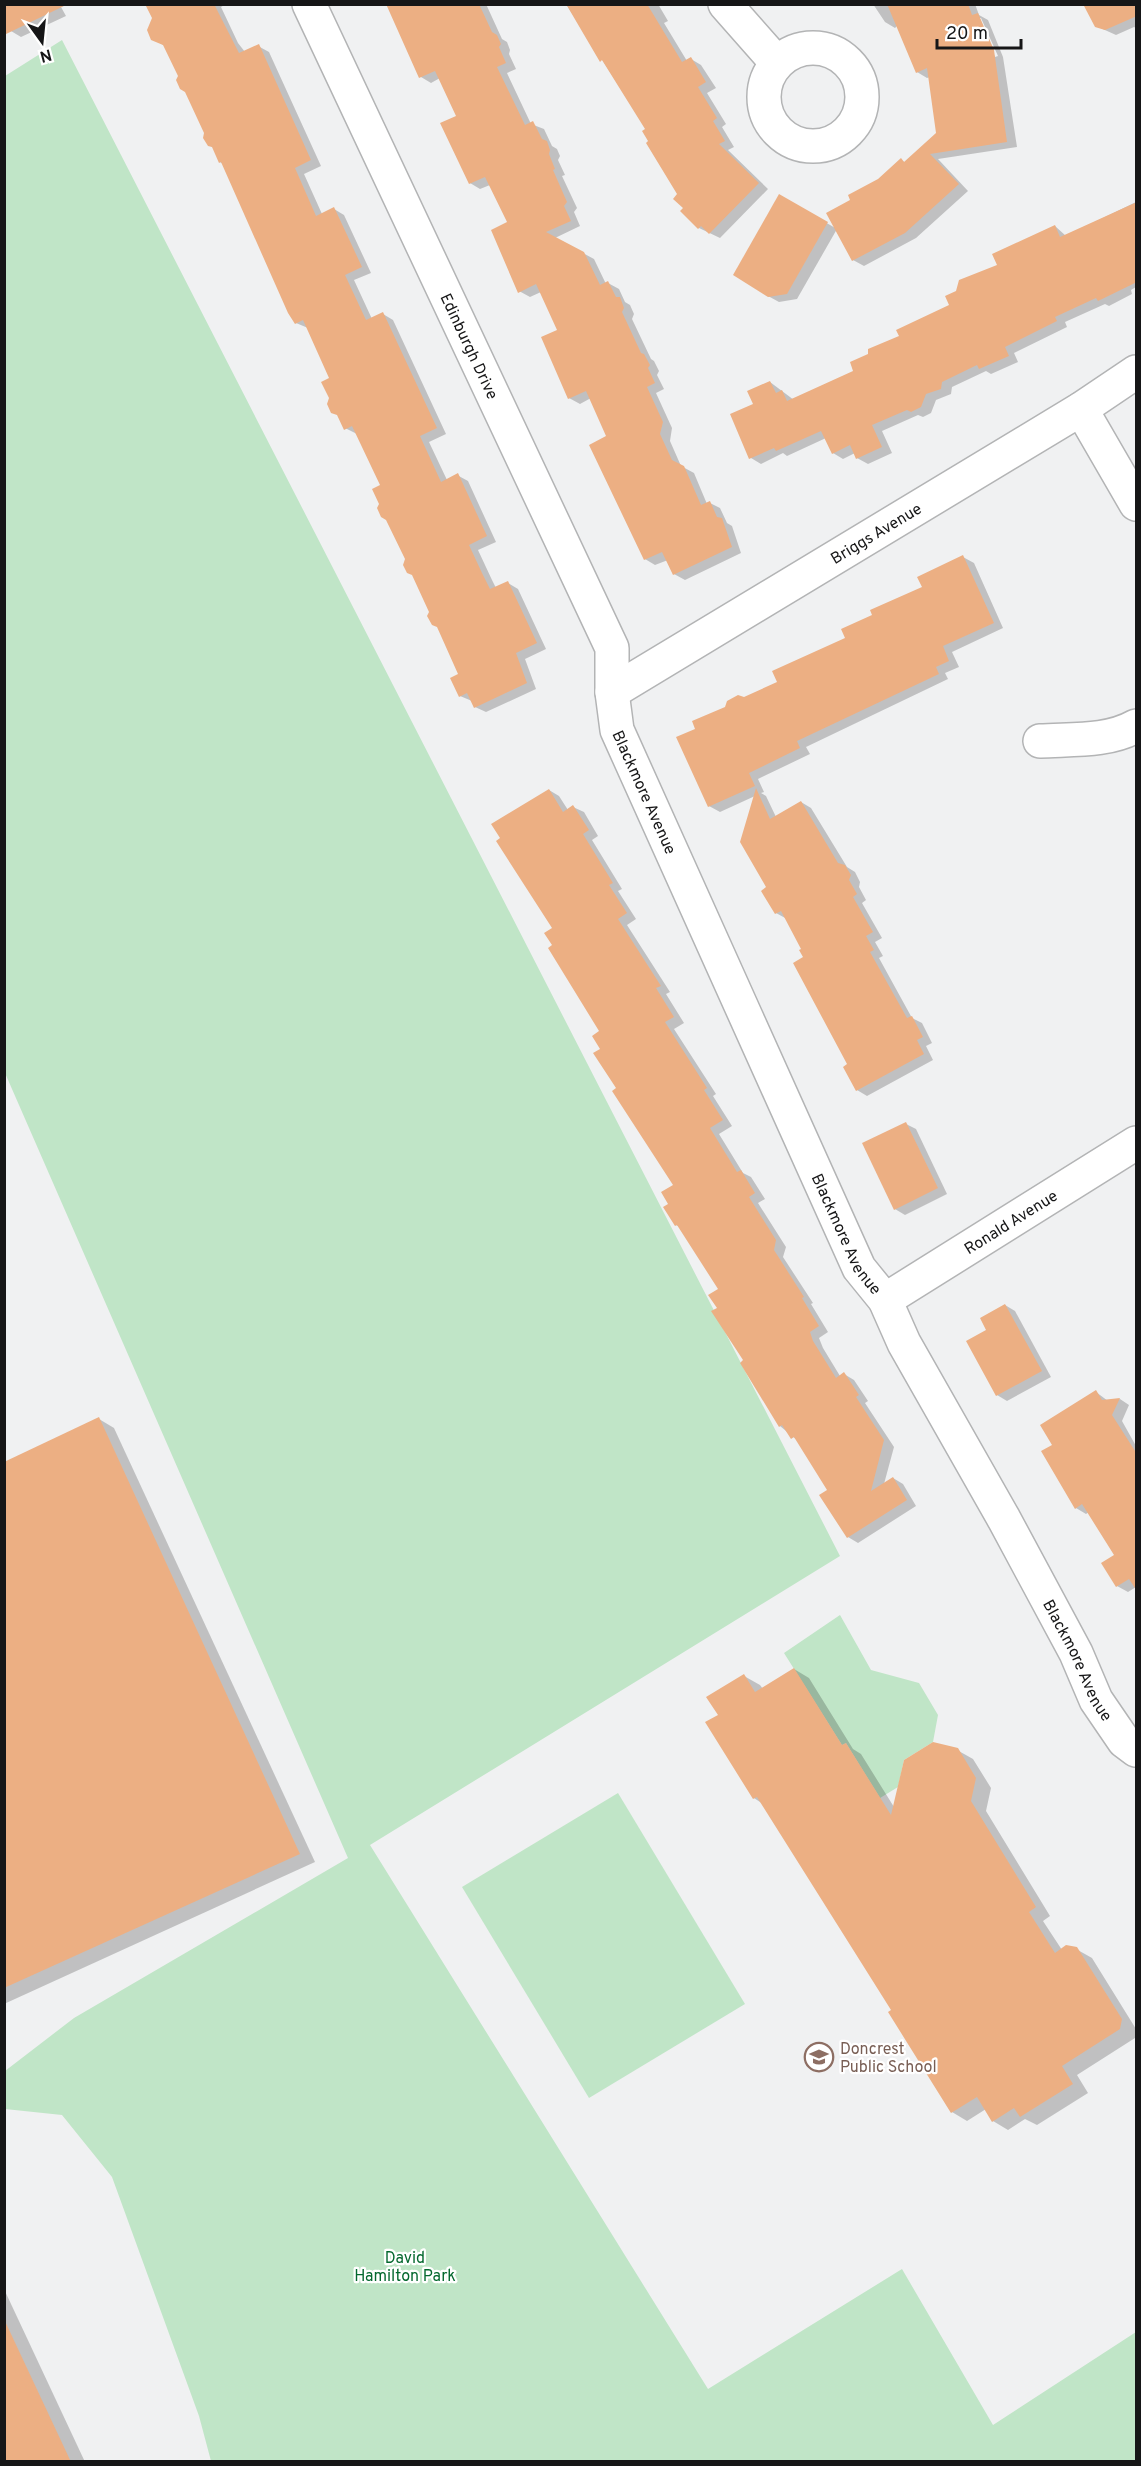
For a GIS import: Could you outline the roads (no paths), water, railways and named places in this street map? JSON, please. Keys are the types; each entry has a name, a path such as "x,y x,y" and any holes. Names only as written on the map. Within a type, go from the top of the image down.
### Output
{"street":[{"name":"Edinburgh Drive","path":"309,4 612,648 612,692"},
{"path":"725,4 777,63"},
{"name":"Briggs Avenue","path":"612,692 1081,409 1137,372"},
{"path":"1081,409 1137,504"},
{"name":"Blackmore Avenue","path":"612,692 617,730 621,741 859,1268 885,1300 904,1343 1004,1519 1076,1653 1096,1700 1124,1741 1137,1750"},
{"path":"1040,741 1097,738 1126,732 1137,726"},
{"name":"Ronald Avenue","path":"885,1300 1137,1143"}],"place":[{"name":"Doncrest Public School","path":"819,2057"}],"park label":[{"name":"David Hamilton Park","path":"405,2266"}]}
